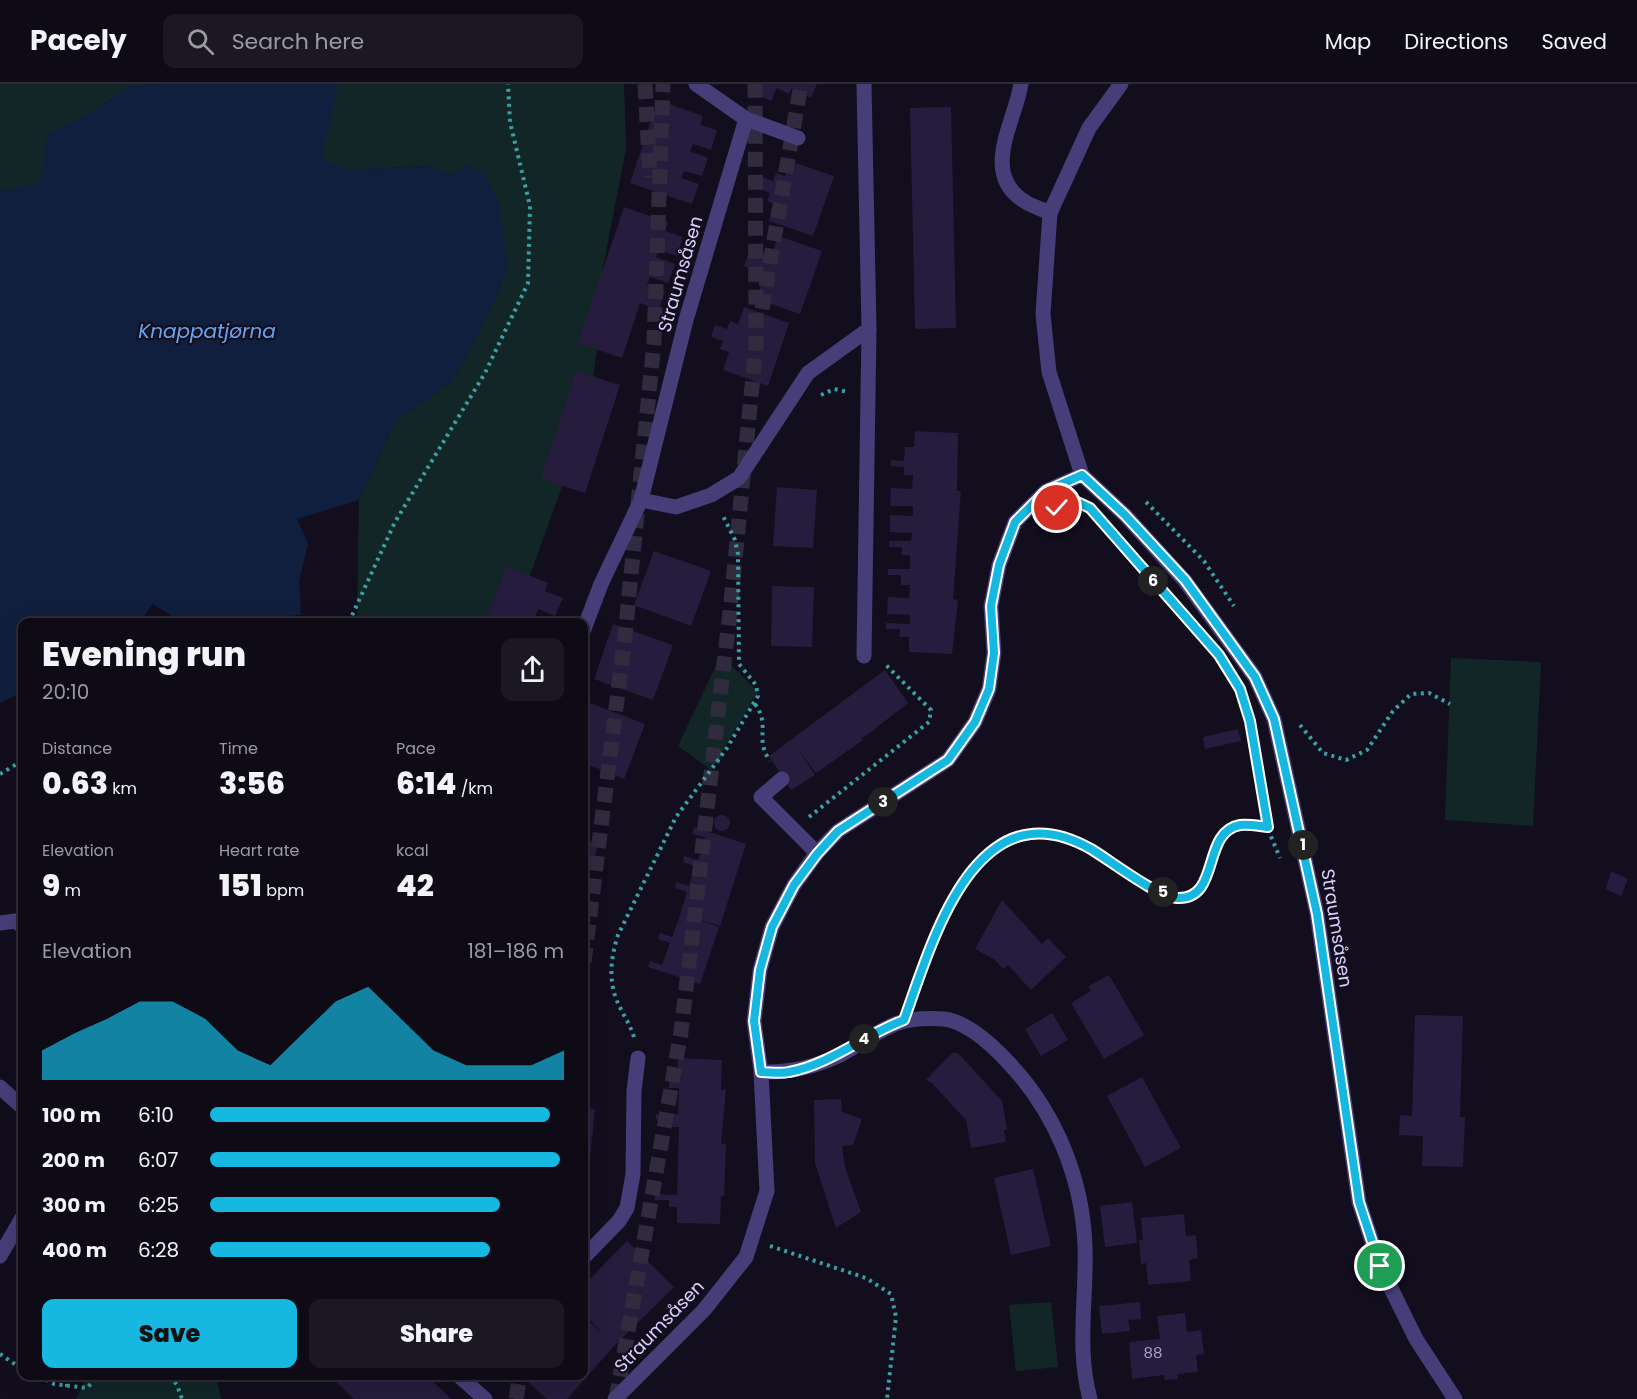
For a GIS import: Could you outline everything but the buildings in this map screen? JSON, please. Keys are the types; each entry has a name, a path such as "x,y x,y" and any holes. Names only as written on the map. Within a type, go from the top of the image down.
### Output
{"street":[{"path":"696,84 746,119 798,138"},
{"path":"864,84 868,329 864,656"},
{"path":"1021,84 1002,149 1003,177 1023,201 1050,213 1089,128 1121,84"},
{"name":"Straumsåsen","path":"588,618 601,584 641,500 686,320 746,119"},
{"name":"Straumsåsen","path":"1050,213 1043,314 1049,372 1082,475 1125,515 1185,580 1255,677 1274,719 1317,914 1359,1202 1380,1266 1416,1339 1455,1399"},
{"path":"641,500 676,507 711,495 739,478 808,373 868,329"},
{"name":"Straumsåsen","path":"615,1399 704,1310 746,1257 767,1191 761,1072 754,1021 760,970 772,927 794,885 838,831 948,760 975,722 989,689 994,653 991,606 999,565 1015,522 1046,491 1082,475"},
{"path":"778,773 761,797 817,854"},
{"path":"0,923 15,921 18,923"},
{"path":"761,1072 788,1073 839,1055 876,1030 904,1020 947,1019 986,1038 1021,1075 1056,1129 1078,1185 1085,1246 1082,1306 1083,1373 1090,1399"},
{"path":"588,1253 619,1221 627,1208 633,1174 634,1091 638,1058"},
{"path":"0,1087 18,1103"},
{"path":"0,1256 18,1225"},
{"path":"466,1380 485,1399"}],"path":[{"path":"351,618 395,522 485,373 528,283 530,206 510,122 508,84"},
{"path":"638,1058 633,1033 616,999 611,975 612,955 618,935 676,817 727,748 754,704 758,689 739,664 740,578 737,547 711,495"},
{"path":"1142,499 1160,514 1204,561 1235,609"},
{"path":"817,854 803,821 929,722 931,710 885,664 864,656"},
{"path":"1297,718 1301,728 1323,753 1346,760 1367,750 1393,711 1411,694 1429,693 1450,704"},
{"path":"754,704 762,717 761,747 778,773"},
{"path":"1250,721 1268,827 1284,867"},
{"path":"0,774 18,763"},
{"path":"904,1020 930,947 962,883 982,860 1006,839 1030,834 1054,833 1089,848 1154,888 1176,898 1192,896 1203,887 1212,857 1226,831 1240,825 1268,827"},
{"path":"769,1246 866,1278 891,1293 896,1317 887,1399"},
{"path":"0,1354 18,1367"},
{"path":"46,1380 67,1387 87,1388 94,1380"},
{"path":"67,1380 67,1387"},
{"path":"174,1380 182,1399"}],"green space":[{"path":"0,84 161,84 129,87 91,113 39,183 8,190 0,189"},
{"path":"335,84 624,84 626,149 601,278 601,324 587,418 514,618 357,618 359,500 395,422 453,380 488,315 508,265 451,174 428,166 345,170 321,158 337,87"},
{"path":"721,655 758,692 711,770 678,746"},
{"path":"1451,658 1541,662 1533,826 1445,820"},
{"path":"1051,1302 1058,1367 1016,1371 1009,1305"},
{"path":"85,1380 217,1380 221,1399 76,1399"}],"water":[{"name":"Knappatjørna","path":"161,84 335,84 338,87 322,158 345,170 428,166 451,174 468,165 484,173 499,202 508,265 488,315 453,380 395,422 359,500 297,519 308,544 299,581 301,615 258,618 176,618 152,604 143,618 18,618 18,694 0,703 0,189 8,190 39,183 47,135 91,113 129,87"}],"tunnel":[{"path":"645,84 650,177"},
{"path":"588,930 625,636 654,342 663,84"},
{"path":"616,1399 681,1032 730,612 756,345 755,84"},
{"path":"762,309 801,84"},
{"path":"516,1399 519,1380"}],"route":[{"path":"1057,508 1075,501 1090,508 1120,545 1219,655 1240,689 1250,721 1268,827 1240,825 1226,831 1212,857 1203,887 1192,896 1176,898 1154,888 1089,848 1054,833 1030,834 1006,839 982,860 962,883 930,947 904,1020 876,1030 839,1055 788,1073 761,1072 754,1021 760,970 772,927 794,885 838,831 948,760 975,722 989,689 994,653 991,606 999,565 1015,522 1046,491 1082,475 1125,515 1185,580 1255,677 1274,719 1302,837 1317,914 1359,1202 1380,1266"}]}
